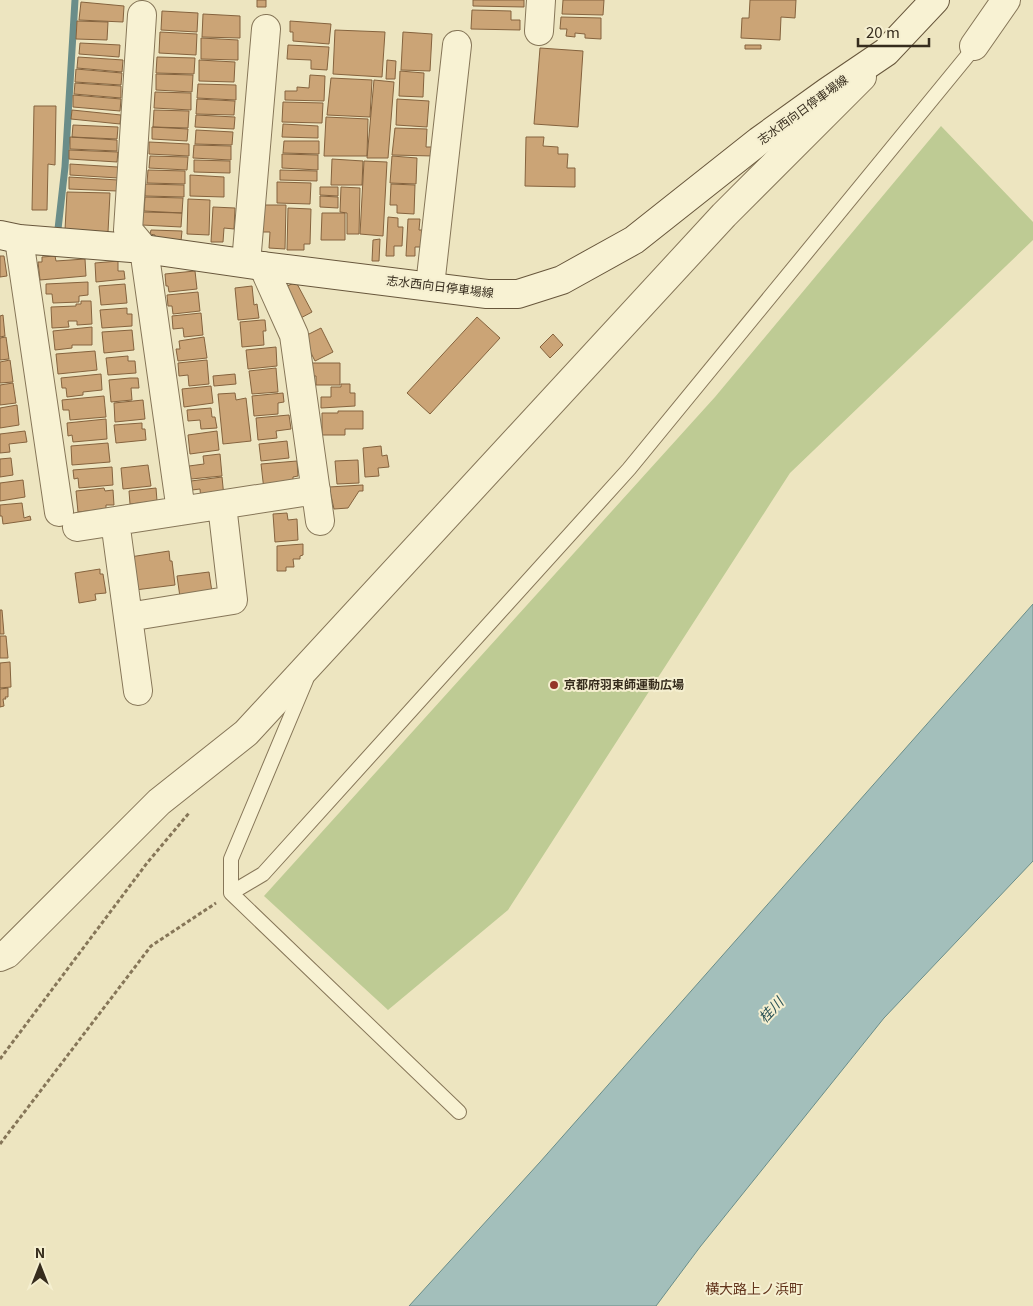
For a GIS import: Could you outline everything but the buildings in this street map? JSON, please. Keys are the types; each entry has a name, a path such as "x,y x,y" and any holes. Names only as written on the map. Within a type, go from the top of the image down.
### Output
{"street":[{"path":"539,31 541,0"},
{"name":"志水西向日停車場線","path":"10,237 144,249 254,265 487,294 518,294 562,280 634,240 759,141 886,52 935,0"},
{"path":"974,46 1006,0"},
{"path":"142,15 128,230 144,249 181,511"},
{"path":"266,29 254,265 294,335 320,521"},
{"path":"430,286 457,45"},
{"path":"0,957 7,954 159,802 246,733 724,215 886,52"},
{"path":"10,237 68,519 115,521 316,490"},
{"path":"128,617 233,600 222,504"},
{"path":"115,521 138,692"}],"lane":[{"path":"231,893 263,874 629,469 974,46 1019,0"},
{"path":"314,660 231,859 231,893 459,1112"}],"path":[{"path":"0,1059 148,863 195,806"},
{"path":"0,1144 151,946 231,893"}],"green space":[{"name":"京都府羽束師運動広場","path":"941,126 1033,222 1033,240 790,473 508,910 388,1010 264,896 715,397"}],"water":[{"name":"桂川","path":"1033,604 1033,861 884,1018 700,1247 656,1306 409,1306 540,1162"}],"waterway":[{"path":"58,229 65,167 75,0"}],"place":[{"name":"京都府羽束師運動広場","path":"554,685"}],"district":[{"name":"横大路上ノ浜町","path":"754,1289"}]}
